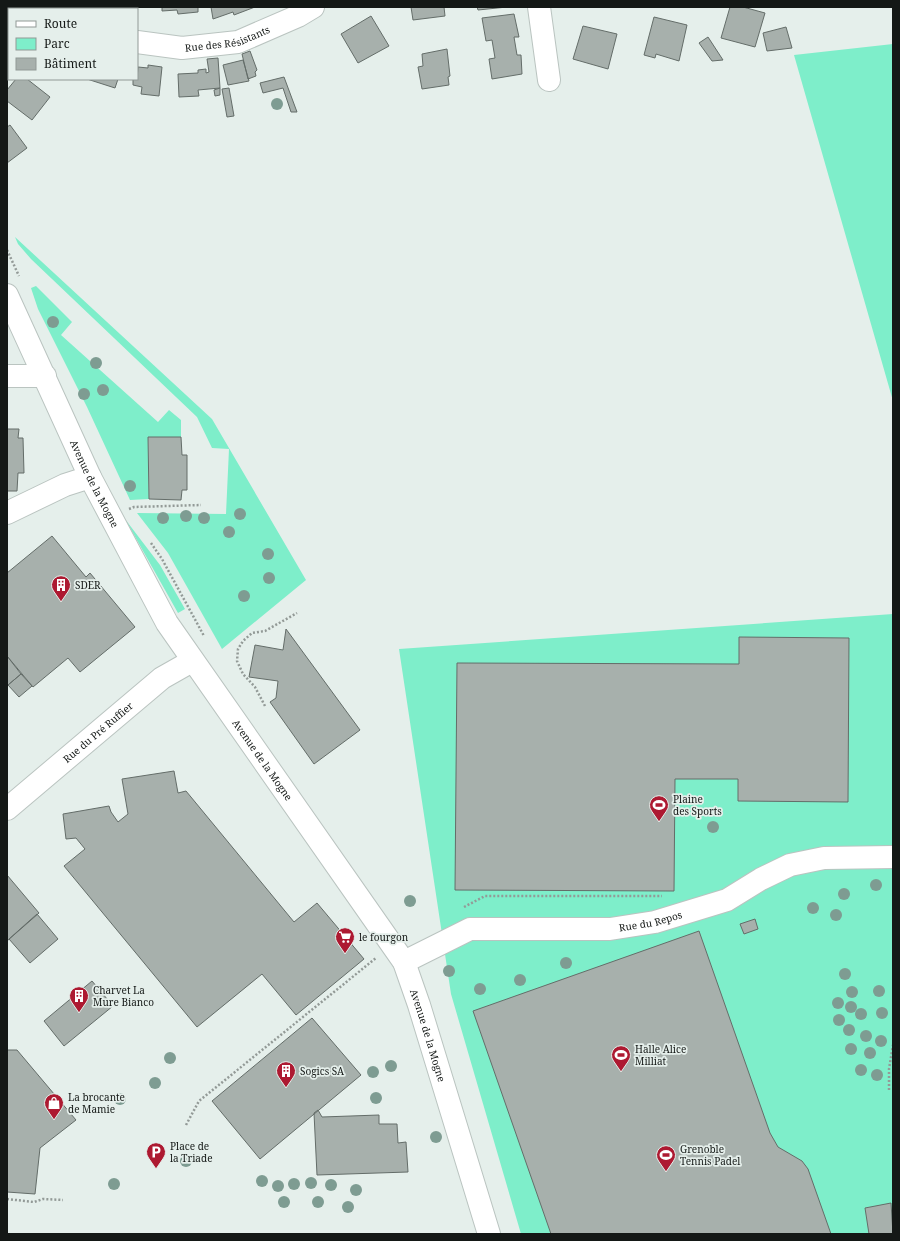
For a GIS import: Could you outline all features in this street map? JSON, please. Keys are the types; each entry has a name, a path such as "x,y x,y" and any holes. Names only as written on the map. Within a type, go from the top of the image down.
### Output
{"street":[{"name":"Rue des Résistants","path":"138,42 182,48 238,42 298,16 313,7"},
{"path":"545,8 549,80"},
{"name":"Avenue de la Mogne","path":"7,295 90,477 167,623 192,661 404,962 421,1012 489,1234"},
{"path":"7,376 45,376"},
{"path":"7,513 65,485 90,477"},
{"name":"Rue du Pré Ruffier","path":"7,809 162,678 192,661"},
{"name":"Rue du Repos","path":"404,962 470,929 610,929 655,922 727,900 761,879 790,865 824,858 893,857"}],"path":[{"path":"111,517 134,507 200,505"},
{"path":"265,706 255,687 243,674 237,662 238,649 243,641 252,633 265,631 297,613"},
{"path":"460,909 485,896 668,896"},
{"path":"186,1125 199,1101 392,945"},
{"path":"889,1090 889,1069 893,1045"},
{"path":"7,1199 34,1202 43,1198 63,1200"}],"green space":[{"path":"893,44 893,401 794,55"},
{"path":"15,237 212,419 306,580 222,649 168,553 137,513 226,514 229,449 212,448 197,417 31,259 18,244"},
{"path":"36,286 72,322 61,335 158,422 169,410 181,420 181,437 148,437 149,499 130,500 87,407 38,309 31,288"},
{"path":"125,519 160,565 185,609 178,613"},
{"name":"Plaine des Sports","path":"893,614 893,1234 521,1234 451,994 399,649"}],"building":[{"path":"162,7 198,7 198,12 178,14 177,10 162,11"},
{"path":"211,7 255,7 234,15 233,12 213,19"},
{"path":"411,7 444,7 445,16 413,20"},
{"path":"477,7 507,7 478,10"},
{"path":"730,7 743,7 765,13 755,47 721,38"},
{"path":"514,14 519,37 514,37 517,55 521,55 522,74 492,79 489,59 495,58 492,40 486,41 482,18"},
{"path":"371,16 389,46 358,63 341,34"},
{"path":"654,17 687,25 679,61 656,54 655,58 644,55"},
{"path":"583,26 617,34 608,69 573,59"},
{"path":"786,27 792,48 767,51 763,33"},
{"path":"708,37 723,60 712,61 699,43"},
{"path":"447,49 450,76 448,77 449,85 422,89 418,67 423,66 422,54"},
{"path":"250,51 257,70 255,72 256,76 248,79 242,54"},
{"path":"218,58 220,88 198,90 199,96 179,97 178,74 198,73 198,70 206,69 206,73 209,72 207,59"},
{"path":"243,60 249,81 228,85 223,65"},
{"path":"148,65 162,67 159,96 141,94 142,87 133,85 133,80 138,80 138,67 148,68"},
{"path":"284,77 297,112 291,112 283,88 263,93 260,83"},
{"path":"15,80 28,80 50,97 32,120 7,101 7,90"},
{"path":"90,80 118,80 115,88"},
{"path":"220,88 220,95 215,96 214,90"},
{"path":"229,88 234,116 227,117 222,89"},
{"path":"10,125 27,148 7,163 7,127"},
{"path":"7,429 19,429 18,438 23,438 24,473 18,473 17,491 7,491"},
{"path":"148,437 181,437 182,455 187,455 187,490 182,490 181,500 149,499"},
{"name":"SDER","path":"52,536 86,577 90,573 135,627 80,672 68,658 33,687 7,656 7,573"},
{"path":"286,629 360,730 314,764 270,702 276,698 278,681 249,677 255,645 283,650"},
{"path":"739,637 849,638 848,802 738,801 738,779 675,779 674,891 455,890 457,663 739,664"},
{"path":"7,656 21,674 8,685 7,684"},
{"path":"21,674 32,686 19,697 8,685"},
{"path":"174,771 178,793 186,791 294,922 317,903 364,959 296,1015 262,974 197,1027 64,866 85,849 76,838 66,839 63,814 109,806 118,822 128,814 122,779"},
{"path":"7,875 39,913 7,941"},
{"path":"37,914 58,939 30,963 9,939"},
{"path":"755,919 758,929 744,934 740,924"},
{"name":"Halle Alice Milliat","path":"699,931 770,1133 778,1147 802,1161 808,1169 831,1234 551,1234 473,1011"},
{"name":"Charvet La Mure Bianco","path":"92,981 113,1006 64,1046 44,1021"},
{"name":"Sogics SA","path":"312,1018 361,1075 260,1159 212,1101"},
{"path":"7,1050 17,1050 76,1120 40,1148 35,1194 7,1192"},
{"path":"318,1110 322,1117 379,1115 379,1124 397,1124 398,1143 406,1142 408,1172 317,1175 314,1113"},
{"path":"891,1203 893,1234 869,1234 865,1208"}],"place":[{"name":"SDER","path":"61,602"},
{"name":"Plaine des Sports","path":"659,822"},
{"name":"le fourgon","path":"345,954"},
{"name":"Charvet La Mure Bianco","path":"79,1013"},
{"name":"Halle Alice Milliat","path":"621,1072"},
{"name":"Sogics SA","path":"286,1088"},
{"name":"La brocante de Mamie","path":"54,1120"},
{"name":"Place de la Triade","path":"156,1169"},
{"name":"Grenoble Tennis Padel","path":"666,1172"}]}
